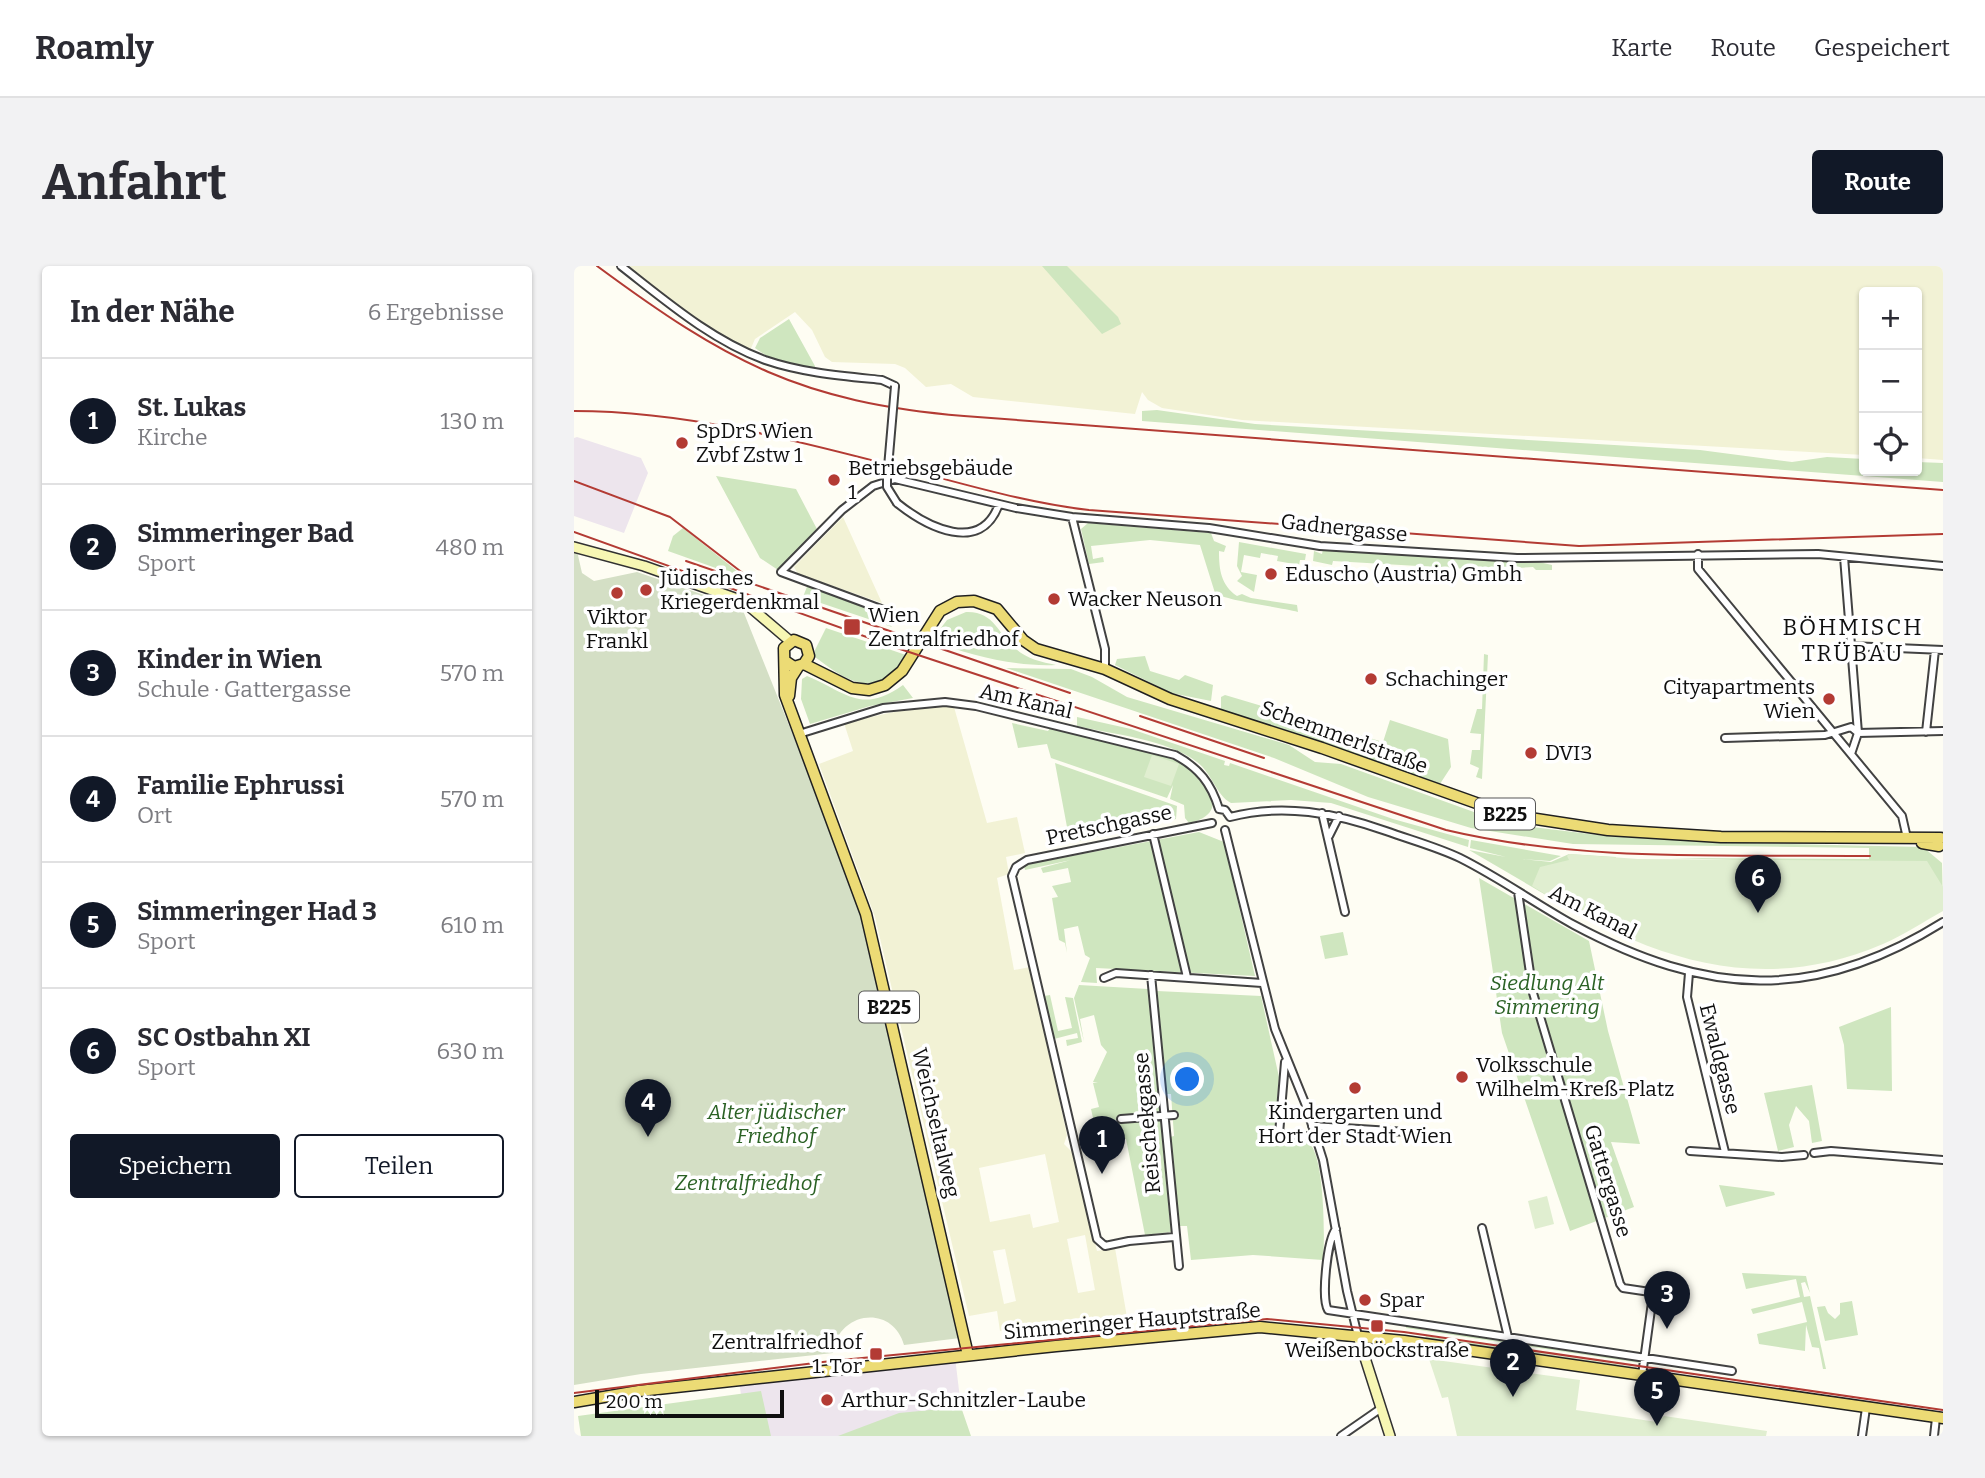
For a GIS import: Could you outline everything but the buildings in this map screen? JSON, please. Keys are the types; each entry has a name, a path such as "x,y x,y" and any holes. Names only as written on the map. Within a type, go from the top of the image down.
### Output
{"main road":[{"name":"Schemmerlstraße","path":"803,662 852,688 869,690 892,680 902,671 933,618 947,606 965,601 981,602 997,609 1023,640 1036,649 1105,669 1170,699 1322,748 1510,815 1608,830 1748,838 1908,840 1942,843"},
{"name":"B225","path":"785,661 803,662 803,643 787,645"},
{"name":"Weichseltalweg","path":"787,645 783,682 799,734 866,914 968,1355"},
{"name":"Weichseltalweg","path":"789,704 791,678 803,662"},
{"name":"Simmeringer Hauptstraße","path":"574,1402 639,1391 1238,1328 1358,1336 1939,1418"}],"street":[{"path":"621,266 697,323 749,353 795,368 882,380 895,386 887,487 897,503 926,521 968,534 987,526 999,505"},
{"name":"Gadnergasse","path":"900,616 781,572 842,510 881,482 911,481 999,505 1072,517 1209,528 1320,546 1444,556 1517,558 1698,554 1843,557 1943,566"},
{"path":"1072,517 1105,649 1105,669"},
{"path":"574,547 621,566 642,566 743,601 768,623 787,645"},
{"path":"1698,554 1698,569 1902,816 1908,840"},
{"path":"1843,557 1858,733 1852,754"},
{"path":"1850,646 1943,650"},
{"path":"1926,732 1935,650"},
{"name":"Am Kanal","path":"799,734 850,717 917,703 976,706 1175,755 1205,778 1219,808 1230,817 1287,810 1322,813 1440,849 1593,934 1689,972 1744,981 1821,975 1882,957 1943,922"},
{"path":"1725,738 1834,733 1851,727 1858,733 1943,731"},
{"path":"1219,808 1213,814 1212,823 1216,829 1225,830"},
{"path":"1322,813 1345,912"},
{"path":"1329,836 1339,816"},
{"path":"1225,830 1230,825 1230,817"},
{"name":"Pretschgasse","path":"1174,1237 1148,1238 1105,1246 1097,1239 1013,882 1016,867 1027,860 1212,823"},
{"path":"1225,830 1262,983 1285,1060 1315,1137 1351,1312 1380,1409 1391,1436"},
{"path":"1153,834 1187,977"},
{"name":"Gattergasse","path":"1518,892 1532,993 1620,1284 1623,1288 1650,1292 1653,1295 1642,1375"},
{"name":"Ewaldgasse","path":"1689,972 1687,997 1725,1153"},
{"path":"1104,978 1116,973 1262,983"},
{"name":"Reischekgasse","path":"1151,975 1170,1115 1174,1237 1179,1266"},
{"path":"1285,1060 1279,1134 1315,1137"},
{"path":"1121,1119 1170,1115"},
{"path":"1312,1126 1407,1132"},
{"path":"1690,1151 1782,1157 1804,1154"},
{"path":"1814,1153 1831,1151 1943,1160"},
{"path":"1482,1228 1508,1337"},
{"path":"1336,1229 1331,1235 1325,1307 1732,1371"},
{"path":"1327,1264 1342,1266"},
{"path":"1862,1436 1866,1408"},
{"path":"1340,1436 1380,1409"},
{"path":"1934,1436 1939,1418"}],"shaded area":[{"path":"574,438 641,458 648,473 624,533 574,516"},
{"path":"955,1357 961,1407 896,1415 841,1436 747,1436 739,1381"}],"green space":[{"path":"627,266 1943,266 1943,460 1922,458 1922,287 1859,287 1859,455 1242,420 1162,408 1148,400 1142,392 1135,414 973,397 951,384 926,387 905,368 895,364 832,362 825,357 812,330 795,312 755,339 749,353 695,319"},
{"path":"1042,266 1067,266 1118,317 1121,324 1102,334"},
{"path":"789,319 815,370 774,361 755,348 760,338"},
{"path":"1157,410 1255,424 1700,450 1792,462 1827,457 1859,459 1859,476 1142,421 1142,411"},
{"path":"1922,462 1943,463 1943,482 1864,476 1922,476"},
{"path":"716,476 796,489 818,531 781,572 760,558"},
{"path":"843,517 882,603 798,574 794,567"},
{"path":"1088,523 1211,533 1214,541 1226,546 1224,552 1219,551 1220,564 1224,582 1232,592 1237,596 1242,594 1251,598 1297,605 1298,612 1215,593 1200,545 1150,540 1091,546 1093,559 1103,557 1104,562 1089,564 1081,529"},
{"path":"683,528 742,575 741,577 668,551 673,536"},
{"path":"1239,542 1306,554 1305,560 1300,560 1296,582 1291,581 1294,564 1277,561 1278,556 1261,553 1260,558 1244,555 1241,572 1257,575 1254,592 1237,581 1242,576 1237,566"},
{"path":"1323,549 1539,562 1552,565 1552,570 1536,570 1533,567 1486,570 1333,561 1332,565 1313,561 1314,551 1322,554"},
{"name":"Alter jüdischer Friedhof","path":"574,550 577,551 582,573 594,581 637,572 742,608 841,855 850,889 853,889 871,954 960,1338 904,1345 898,1332 888,1323 877,1318 866,1318 854,1321 844,1329 837,1339 833,1353 641,1374 574,1385"},
{"path":"808,584 879,612 892,627 803,597"},
{"path":"966,612 990,619 1010,643 1025,655 1056,665 993,659 931,641 947,620"},
{"path":"826,628 906,655 895,669 874,683 852,680 815,657 815,650"},
{"path":"1484,654 1488,655 1482,779 1476,777 1479,768 1470,764 1472,750 1480,750 1481,734 1470,733 1477,709 1482,709"},
{"path":"1145,656 1150,671 1179,680 1185,675 1213,685 1211,701 1171,693 1115,665 1117,659"},
{"path":"1006,668 1071,669 1092,677 1127,697 1289,745 1315,762 1341,764 1507,824 1606,836 1742,843 1923,847 1942,863 1943,911 1796,862 1671,858 1869,859 1869,848 1573,844 1471,828 1368,797 1274,758"},
{"path":"807,676 854,698 876,698 903,685 913,698 870,706 810,724 801,699 802,679"},
{"path":"1225,695 1383,742 1390,720 1448,739 1451,767 1438,787 1221,711 1221,697"},
{"path":"921,706 954,707 987,823 1017,817 1025,853 1006,857 1009,874 997,878 1014,970 1030,967 1067,1135 1064,1144 1072,1152 1097,1251 1115,1248 1128,1323 1008,1334 1007,1330 1000,1331 997,1311 969,1316 875,917 819,764 853,751 844,723","holes":["1045,1154 1059,1222 1033,1228 1030,1214 990,1222 979,1168","1085,1235 1095,1290 1078,1293 1067,1239","1005,1249 1016,1301 1004,1304 993,1251"]},
{"path":"1077,717 1131,729 1225,761 1224,765 1229,766 1230,763 1393,819 1469,840 1468,847 1331,803 1291,800 1231,803 1221,795 1207,772 1185,754 1156,743 1077,726"},
{"path":"1012,723 1048,731 1050,728 1178,760 1196,775 1210,793 1213,802 1211,811 1203,818 1189,823 1185,818 1184,805 1170,799 1173,785 1167,798 1051,758 1047,744 1018,748"},
{"path":"1152,755 1179,764 1171,786 1144,777"},
{"path":"1055,763 1177,806 1176,819 1070,843"},
{"path":"1199,832 1224,842 1255,976 1096,968 1097,983 1081,982 1090,958 1085,955 1078,926 1064,929 1067,953 1065,943 1059,940 1052,898 1058,897 1052,886 1071,882 1068,868 1043,873 1041,868 1071,860 1025,870 1024,865"},
{"path":"1471,840 1561,856 1550,861 1522,859 1551,862 1569,854 1616,857 1592,922 1469,850 1506,857 1470,848"},
{"path":"1569,854 1638,859 1927,861 1943,887 1943,911 1883,944 1836,960 1790,968 1745,968 1701,962 1658,950 1616,932 1532,886 1540,867 1569,860"},
{"name":"Siedlung Alt Simmering","path":"1479,878 1589,941 1608,1031 1640,1144 1611,1142 1634,1207 1570,1231 1502,1033"},
{"path":"1343,932 1348,955 1325,959 1320,936"},
{"path":"1079,985 1148,989 1171,1232 1145,1235 1126,1139 1119,1140 1117,1134 1108,1136 1101,1143 1098,1126 1122,1119 1106,1121 1105,1118 1096,1123 1099,1117 1093,1118 1091,1109 1099,1107 1093,1083 1098,1082 1093,1082 1107,1052 1101,1045 1094,1015 1080,1019 1084,1042 1074,998"},
{"path":"1157,991 1261,996 1279,1077 1274,1139 1303,1141 1313,1148 1323,1197 1323,1260 1253,1255 1191,1260 1187,1226 1178,1226 1170,1137 1174,1136 1171,1094 1166,1094"},
{"path":"1050,995 1058,1031 1072,1028 1065,997 1073,998 1082,1042 1067,1046 1066,1040 1078,1038 1077,1033 1054,1039 1044,996"},
{"path":"1891,1007 1892,1091 1847,1089 1844,1045 1839,1027"},
{"path":"1812,1085 1822,1141 1812,1143 1809,1121 1796,1106 1789,1125 1794,1147 1778,1151 1764,1093"},
{"path":"1719,1185 1774,1192 1775,1195 1726,1207"},
{"path":"1547,1196 1554,1224 1535,1229 1528,1201"},
{"path":"1742,1273 1806,1276 1810,1293 1805,1282 1801,1283 1804,1297 1810,1296 1826,1369 1823,1369 1819,1348 1812,1347 1806,1325 1805,1351 1759,1344 1757,1334 1807,1322 1802,1302 1753,1314 1751,1309 1800,1297 1796,1279 1746,1289"},
{"path":"1852,1301 1858,1335 1825,1341 1817,1307 1825,1306 1835,1319 1840,1314 1840,1303"},
{"path":"1406,1325 1634,1358 1640,1363 1406,1328"},
{"path":"1426,1336 1636,1367 1637,1368 1425,1339"},
{"path":"1429,1359 1580,1380 1576,1410 1657,1422 1664,1416 1767,1431 1766,1436 1457,1436 1448,1397 1442,1398"},
{"path":"761,1391 771,1436 581,1436 578,1416"},
{"path":"961,1407 971,1436 838,1436 899,1413"}],"tram line":[{"path":"574,1393 831,1361 1267,1319 1404,1332 1943,1410"}],"railway":[{"path":"597,266 686,328 768,372 810,388 906,409 964,416 1943,490"},
{"path":"574,411 708,423 841,452 1009,496 1089,510 1579,546 1943,534"},
{"path":"574,481 670,517 744,574"},
{"path":"574,532 900,649 1446,830 1498,841 1604,852 1710,856 1870,856"},
{"path":"686,561 1070,693"},
{"path":"1140,716 1264,758"}],"place":[{"name":"SpDrS Wien Zvbf Zstw 1","path":"682,443"},
{"name":"Betriebsgebäude 1","path":"834,480"},
{"name":"Eduscho (Austria) Gmbh","path":"1271,574"},
{"name":"Jüdisches Kriegerdenkmal","path":"646,590"},
{"name":"Viktor Frankl","path":"617,593"},
{"name":"Wacker Neuson","path":"1054,599"},
{"name":"Wien Zentralfriedhof","path":"852,627"},
{"name":"Schachinger","path":"1371,679"},
{"name":"Cityapartments Wien","path":"1829,699"},
{"name":"DVI3","path":"1531,753"},
{"name":"SC Ostbahn XI","path":"1758,913"},
{"name":"Volksschule Wilhelm-Kreß-Platz","path":"1462,1077"},
{"name":"Kindergarten und Hort der Stadt Wien","path":"1355,1088"},
{"name":"Familie Ephrussi","path":"648,1137"},
{"name":"St. Lukas","path":"1102,1174"},
{"name":"Spar","path":"1365,1300"},
{"name":"Weißenböckstraße","path":"1377,1326"},
{"name":"Kinder in Wien","path":"1667,1329"},
{"name":"Zentralfriedhof 1. Tor","path":"876,1354"},
{"name":"Simmeringer Bad","path":"1513,1397"},
{"name":"Arthur-Schnitzler-Laube","path":"827,1400"},
{"name":"Simmeringer Had 3","path":"1657,1426"}],"district":[{"name":"BÖHMISCH TRÜBAU","path":"1853,640"}],"park label":[{"name":"Zentralfriedhof","path":"747,1183"}]}
